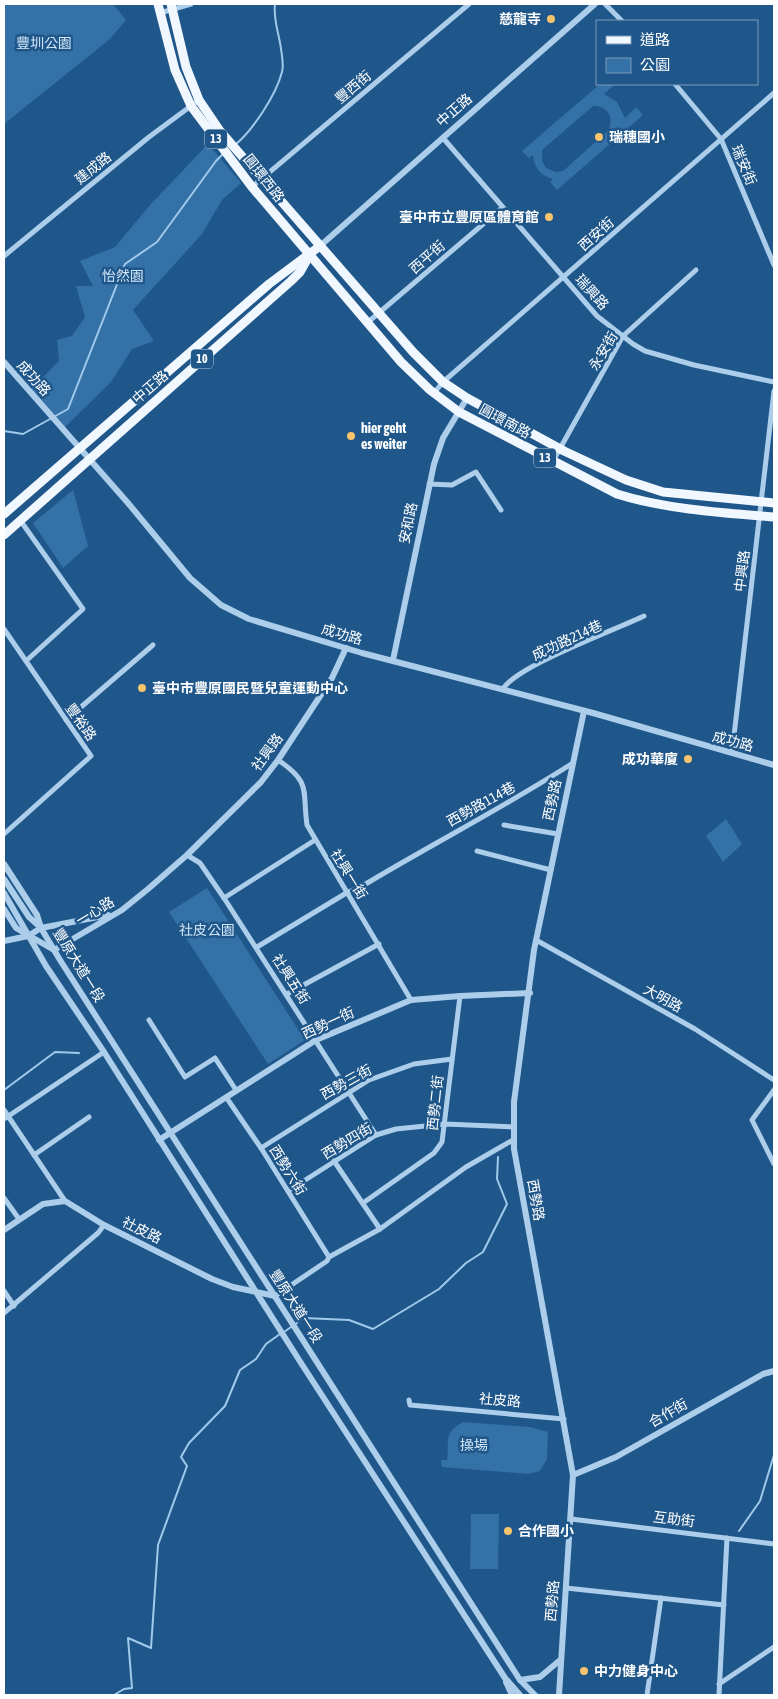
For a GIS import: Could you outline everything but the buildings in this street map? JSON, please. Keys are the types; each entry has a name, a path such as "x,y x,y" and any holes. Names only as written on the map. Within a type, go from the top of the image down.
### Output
{"main road":[{"name":"圓環西路","path":"158,4 175,70 252,187 310,256"},
{"name":"圓環西路","path":"172,7 195,103 320,246"},
{"name":"中正路","path":"4,535 291,281 320,246"},
{"name":"圓環南路","path":"320,246 378,314 443,382 467,398 560,448 626,480 663,492 774,503"},
{"name":"中正路","path":"4,514 269,284 310,256"},
{"name":"圓環南路","path":"310,256 401,362 434,393 459,412 552,462 617,494 632,499 774,517"}],"street":[{"path":"160,13 172,7 191,4"},
{"name":"豐西街","path":"252,187 469,4"},
{"name":"中正路","path":"320,246 595,4"},
{"path":"605,4 621,20"},
{"name":"瑞安街","path":"676,85 721,139 774,266"},
{"name":"西安街","path":"434,393 443,382 774,93"},
{"name":"建成路","path":"4,256 80,192 195,103"},
{"name":"瑞興路","path":"443,138 597,316 623,336 644,350 694,365 774,382"},
{"name":"西平街","path":"367,323 502,208"},
{"name":"永安街","path":"552,462 623,336 696,270"},
{"name":"成功路","path":"4,362 80,447 190,578 221,605 249,619 346,648 584,711 774,765"},
{"name":"中興路","path":"732,754 763,502 774,391"},
{"name":"安和路","path":"393,660 429,484 443,438 467,398"},
{"path":"429,484 452,485 476,472 501,510"},
{"path":"20,520 83,609 26,661"},
{"name":"成功路214巷","path":"503,689 508,681 534,667 644,616"},
{"name":"豐裕路","path":"4,629 91,756 4,834"},
{"path":"66,720 153,644"},
{"name":"社興路","path":"187,855 260,782 278,760 332,678 346,648"},
{"name":"西勢路","path":"559,1695 559,1661 566,1588 573,1475 513,1140 513,1127 514,1102 536,940 584,711"},
{"name":"社興一街","path":"278,760 302,780 307,799 307,825 411,1000"},
{"name":"西勢路114巷","path":"257,947 348,892 452,833 490,815 573,763"},
{"path":"504,825 558,834"},
{"path":"224,898 315,840"},
{"path":"476,851 551,870"},
{"name":"社興五街","path":"187,855 200,863 224,898 376,1135"},
{"name":"一心路","path":"54,950 148,890 187,855"},
{"name":"豐原大道一段","path":"4,864 37,915 41,928 54,950 170,1134 520,1680 535,1695"},
{"path":"4,880 12,898"},
{"path":"4,893 12,898"},
{"name":"豐原大道一段","path":"12,898 41,928"},
{"name":"豐原大道一段","path":"12,898 28,936 104,1052 158,1140 505,1678 520,1695"},
{"name":"豐原大道一段","path":"4,909 16,928 28,936"},
{"path":"4,941 28,936 41,928 113,914"},
{"path":"28,936 54,950"},
{"name":"大明路","path":"536,940 695,1029 774,1080"},
{"path":"287,994 379,944"},
{"name":"西勢一街","path":"158,1140 316,1040 411,1000 530,993"},
{"name":"西勢二街","path":"363,1203 434,1153 442,1142 460,996"},
{"path":"149,1020 185,1077 215,1058 236,1090"},
{"path":"6,1117 104,1052"},
{"name":"西勢三街","path":"261,1148 369,1080 414,1064 452,1059"},
{"path":"774,1090 752,1120 774,1164"},
{"name":"西勢六街","path":"226,1097 261,1148 329,1257"},
{"path":"4,1110 6,1117 66,1201 43,1204 4,1230"},
{"path":"34,1155 89,1117"},
{"name":"西勢四街","path":"288,1191 376,1135 396,1129 445,1124 513,1127"},
{"path":"275,1296 327,1261 329,1257 380,1229 466,1167 513,1140"},
{"path":"334,1161 380,1229"},
{"path":"4,1198 19,1219"},
{"name":"社皮路","path":"66,1201 104,1225 212,1279 233,1287 275,1296"},
{"path":"4,1313 98,1233 104,1225"},
{"path":"4,1291 14,1306"},
{"name":"合作街","path":"573,1475 616,1456 763,1374 774,1371"},
{"name":"社皮路","path":"409,1400 410,1405 564,1419"},
{"name":"互助街","path":"571,1519 774,1544"},
{"path":"719,1695 728,1538"},
{"path":"566,1588 724,1606"},
{"path":"647,1695 661,1598"},
{"path":"719,1684 774,1647"},
{"path":"520,1680 540,1677 559,1661"},
{"path":"505,1678 512,1695"},
{"path":"559,1686 565,1695"}],"green space":[{"name":"豐圳公園","path":"4,4 113,4 126,20 110,39 4,124"},
{"path":"599,85 614,85 604,94 617,102 625,118 636,107 643,115 557,190 550,182 553,179 542,174 537,168 533,155 529,158 522,151","holes":["593,106 602,108 610,116 609,130 563,171 556,172 546,168 542,161 542,150"]},
{"name":"怡然園","path":"208,144 241,183 222,200 202,234 133,310 154,341 132,349 111,382 61,431 27,393 59,361 57,340 72,336 85,317 76,286 93,286 80,261 115,247 150,205"},
{"path":"73,490 88,546 63,568 33,523"},
{"path":"726,819 742,844 723,862 706,836"},
{"name":"社皮公園","path":"207,888 305,1040 268,1064 169,912"},
{"name":"操場","path":"463,1422 530,1427 548,1432 547,1459 540,1471 528,1474 442,1467 441,1460 447,1460 448,1438 452,1430"},
{"path":"471,1514 499,1514 498,1569 470,1569"}],"waterway":[{"path":"235,145 263,112 275,91 282,72 283,60 275,21 275,4"},
{"path":"4,431 23,434 68,409 125,264 157,242 223,154"},
{"path":"4,1090 55,1052 79,1053"},
{"path":"284,1332 304,1318 349,1320 373,1329 439,1289 466,1263 483,1252 507,1204 497,1179 498,1157"},
{"path":"114,1695 124,1689 132,1688 128,1638 151,1648 158,1545 187,1466 181,1457 189,1443 225,1406 240,1370 256,1359 266,1344 280,1334"},
{"path":"739,1531 760,1501 774,1455"}],"place":[{"name":"慈龍寺","path":"551,19"},
{"name":"瑞穗國小","path":"599,137"},
{"name":"臺中市立豐原區體育館","path":"549,217"},
{"name":"hier geht es weiter","path":"351,436"},
{"name":"臺中市豐原國民暨兒童運動中心","path":"142,688"},
{"name":"成功華廈","path":"688,759"},
{"name":"合作國小","path":"508,1531"},
{"name":"中力健身中心","path":"584,1671"}]}
